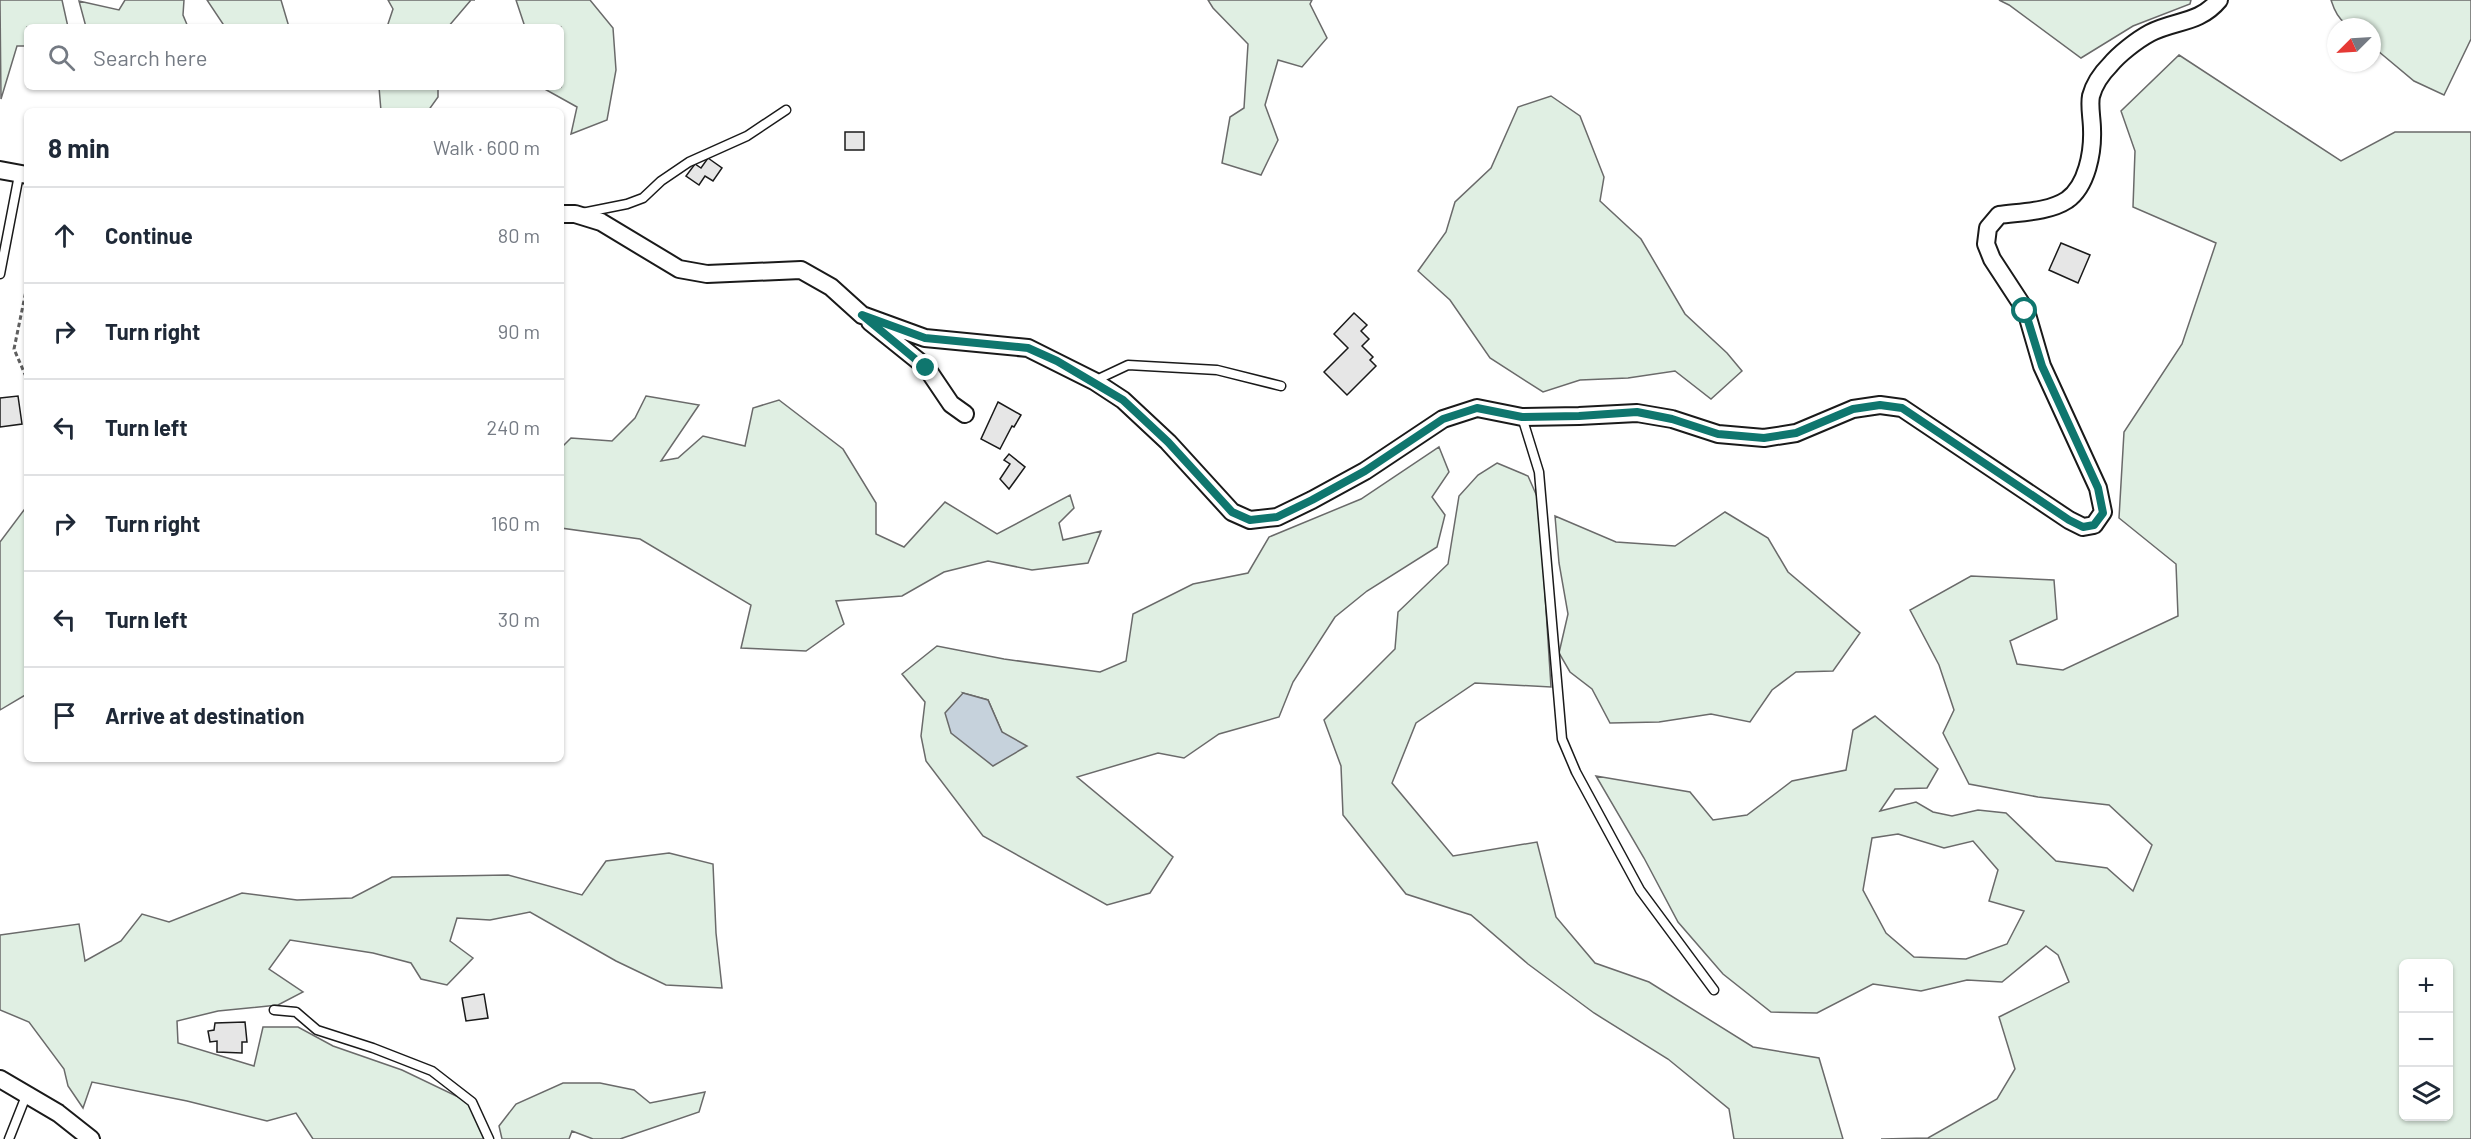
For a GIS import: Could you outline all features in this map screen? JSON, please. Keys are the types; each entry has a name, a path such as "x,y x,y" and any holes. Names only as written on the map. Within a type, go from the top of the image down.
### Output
{"street":[{"path":"862,315 925,338 1028,348 1094,381 1123,400 1168,442 1232,512 1250,520 1277,517 1312,500 1365,471 1443,419 1477,408 1522,417 1637,412 1672,419 1718,434 1764,438 1796,433 1853,409 1880,405 1902,408 2069,520 2083,527 2094,525 2103,513 2098,488 2042,366 2025,311 1992,259 1986,244 1988,228 1999,214 2051,207 2066,201 2078,189 2090,157 2091,98 2097,82 2111,64 2149,33 2209,12 2219,0"},
{"path":"0,170 23,175"},
{"path":"568,214 601,222 679,268 707,274 801,270 831,287 926,368 951,404 965,414"},
{"path":"0,1079 58,1113 91,1139"}],"lane":[{"path":"568,214 627,204 643,198 661,181 689,162 747,136 786,110"},
{"path":"0,274 23,175"},
{"path":"1094,381 1128,365 1217,370 1281,386"},
{"path":"1522,417 1539,472 1562,739 1576,772 1640,890 1714,990"},
{"path":"274,1010 296,1012 317,1030 373,1048 432,1071 472,1102 489,1139"},
{"path":"9,1139 26,1096"}],"path":[{"path":"24,301 14,349 24,372"}],"green space":[{"path":"0,0 62,0 67,24 24,24 24,46 17,46 1,99"},
{"path":"125,0 184,0 183,15 187,24 85,24 79,1 119,10"},
{"path":"207,0 281,0 288,24 223,24"},
{"path":"388,0 471,0 451,24 388,24 393,9"},
{"path":"516,0 590,0 613,28 616,70 607,120 571,134 577,107 546,90 564,90 564,24 524,24"},
{"path":"1208,0 1312,0 1310,4 1327,38 1302,67 1278,60 1265,105 1278,140 1261,175 1222,163 1230,117 1244,108 1248,44"},
{"path":"1999,0 2191,0 2190,4 2133,26 2081,58"},
{"path":"2331,0 2471,0 2471,39 2444,95 2414,81 2381,54 2381,18 2339,18"},
{"path":"2179,55 2341,161 2395,132 2471,132 2471,1139 1881,1139 1928,1138 1997,1099 2015,1069 1999,1017 2069,982 2058,955 2046,946 2002,982 1967,980 1921,991 1873,984 1817,1013 1771,1012 1723,974 1678,922 1596,776 1690,792 1713,820 1747,815 1792,781 1846,770 1853,730 1875,716 1938,769 1927,788 1895,789 1880,811 1916,802 1933,812 1952,816 1978,810 2006,813 2056,861 2107,868 2133,891 2152,845 2109,805 2038,797 1969,784 1943,733 1954,710 1939,665 1910,610 1971,576 2054,580 2057,619 2010,641 2017,664 2063,670 2178,616 2176,564 2119,518 2124,432 2182,344 2216,243 2133,207 2135,151 2121,111","holes":["1898,834 1944,848 1973,841 1998,870 1989,901 2024,911 2007,944 1966,959 1914,957 1886,933 1863,890 1872,838"]},
{"path":"379,90 438,90 438,97 430,108 381,108"},
{"path":"1551,96 1580,116 1604,177 1600,201 1641,239 1685,314 1727,353 1742,371 1711,399 1675,371 1628,378 1580,380 1543,392 1490,358 1450,300 1418,271 1446,232 1455,202 1491,168 1518,107"},
{"path":"646,396 699,405 661,461 678,458 703,436 745,446 753,408 779,400 843,449 876,503 876,534 904,547 945,502 997,534 1070,495 1074,508 1059,523 1063,540 1101,531 1088,563 1032,570 988,561 944,572 902,596 836,601 844,624 806,651 741,648 751,605 640,539 564,528 564,445 571,438 612,441 635,418"},
{"path":"1439,447 1449,472 1432,497 1445,515 1437,547 1367,591 1335,617 1293,682 1279,717 1219,734 1184,758 1158,753 1077,777 1173,857 1150,893 1107,905 983,836 926,761 921,736 925,702 902,674 937,646 1004,659 1100,672 1126,661 1133,614 1193,584 1248,573 1269,537 1361,499","holes":["963,693 988,700 1002,732"]},
{"path":"1497,463 1528,476 1539,501 1551,687 1475,683 1416,723 1392,783 1453,856 1537,842 1556,917 1595,963 1649,982 1753,1047 1819,1058 1843,1139 1734,1139 1729,1109 1668,1059 1594,1013 1528,964 1471,915 1406,894 1343,815 1341,766 1324,720 1395,649 1398,612 1448,564 1459,496 1478,475"},
{"path":"24,510 24,696 0,710 0,542"},
{"path":"1725,512 1768,538 1788,572 1860,633 1833,671 1796,672 1772,690 1750,722 1711,714 1659,722 1610,723 1592,689 1570,672 1559,653 1568,614 1559,563 1555,516 1616,542 1675,546"},
{"path":"669,853 713,864 716,933 722,988 666,985 616,961 530,912 490,920 457,918 450,941 473,958 447,985 421,979 411,963 373,953 290,940 269,969 303,992 278,1005 218,1011 177,1021 178,1043 254,1066 263,1027 298,1027 333,1046 402,1070 473,1104 488,1139 313,1139 296,1113 267,1121 187,1101 92,1082 83,1108 68,1086 64,1069 29,1022 0,1010 0,935 79,924 85,961 121,941 142,914 169,922 242,893 297,900 352,898 392,877 508,875 582,895 606,861"},
{"path":"563,1083 600,1083 634,1090 650,1103 705,1092 699,1112 620,1139 593,1139 572,1131 569,1139 502,1139 499,1126 516,1104"}],"shaded area":[{"path":"963,693 988,700 1002,732 1027,746 993,766 951,733 945,713"}],"building":[{"path":"845,132 864,132 864,150 845,150"},
{"path":"708,158 722,168 713,181 705,176 699,185 686,176 695,164 701,168"},
{"path":"2061,243 2090,255 2078,283 2049,270"},
{"path":"1354,313 1367,325 1361,331 1369,339 1362,346 1373,357 1370,360 1376,366 1347,395 1324,372 1348,348 1334,334"},
{"path":"18,396 22,424 0,427 0,398"},
{"path":"998,402 1021,415 1014,427 1012,426 1000,449 981,439"},
{"path":"1009,454 1025,467 1009,489 1000,479 1010,464 1004,460"},
{"path":"484,994 488,1018 466,1021 462,998"},
{"path":"245,1022 247,1042 242,1042 242,1053 217,1052 217,1041 210,1042 208,1031 214,1030 215,1023"}],"route":[{"path":"926,368 862,315 925,338 1028,348 1057,361 1123,400 1168,442 1232,512 1250,520 1277,517 1312,500 1365,471 1443,419 1477,408 1522,417 1637,412 1672,419 1718,434 1764,438 1796,433 1853,409 1880,405 1902,408 2069,520 2083,527 2094,525 2103,513 2098,488 2042,366 2025,311"}]}
